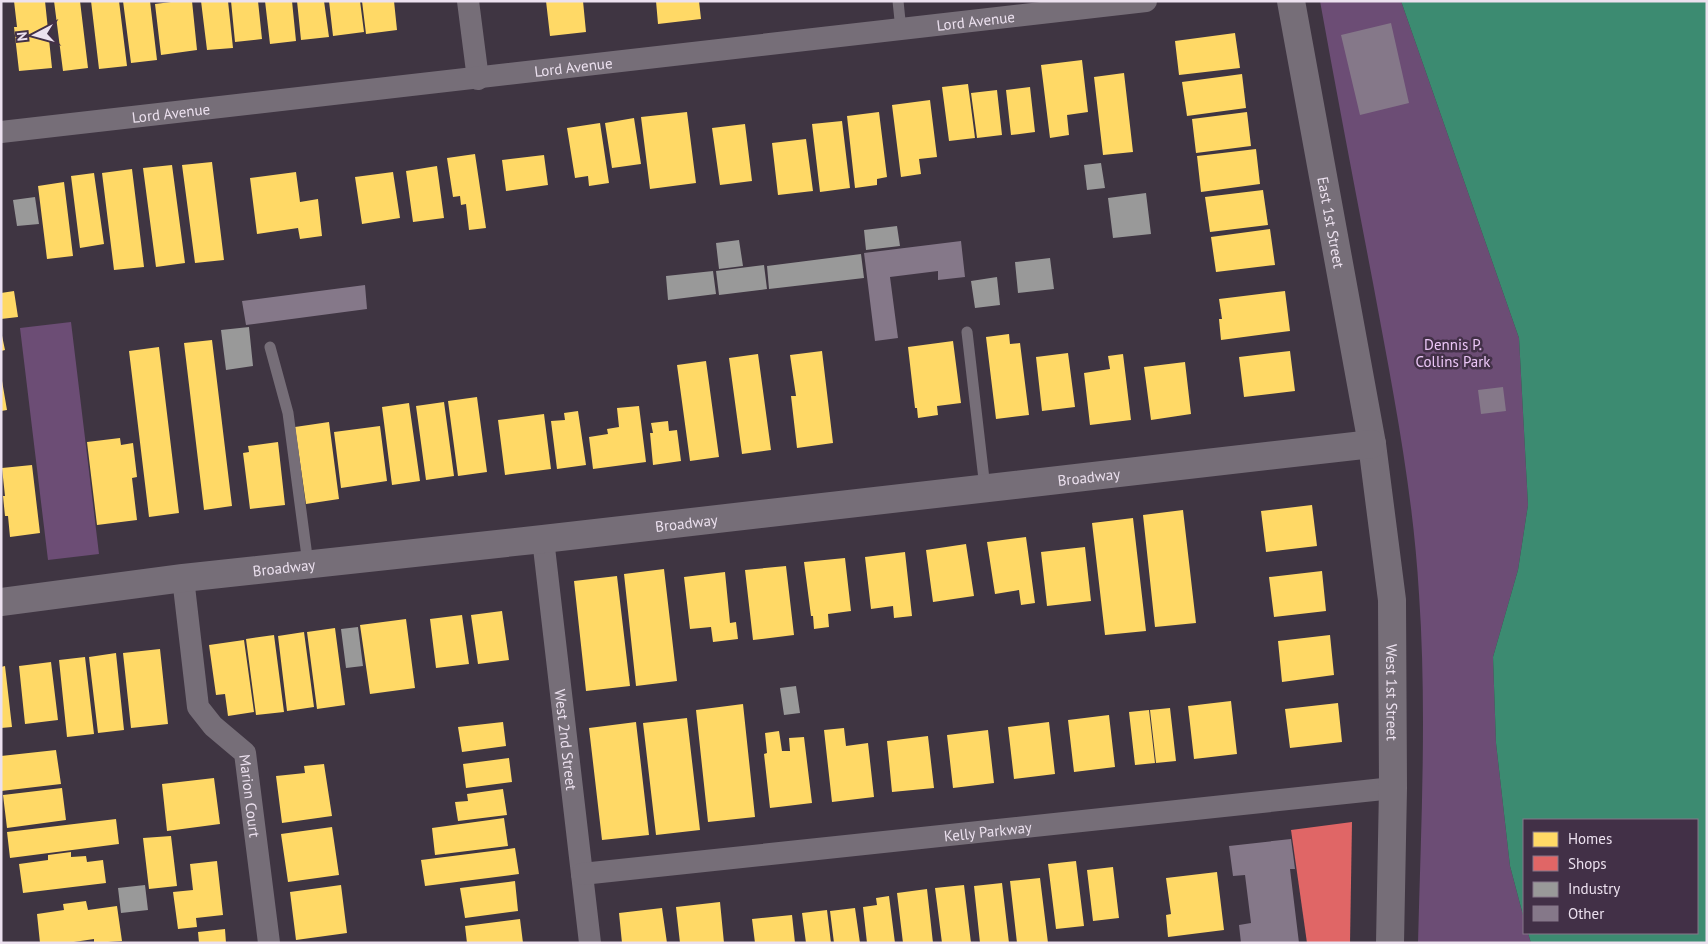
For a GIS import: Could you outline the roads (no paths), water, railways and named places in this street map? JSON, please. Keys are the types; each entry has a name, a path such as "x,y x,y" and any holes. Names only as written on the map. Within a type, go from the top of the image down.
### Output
{"street":[{"path":"468,1 478,79"},
{"name":"Lord Avenue","path":"1,132 478,79 1146,1"},
{"name":"East 1st Street","path":"1290,1 1372,444"},
{"name":"Broadway","path":"1,602 183,578 543,539 1372,444"},
{"name":"West 1st Street","path":"1372,444 1392,600 1393,788 1390,943"},
{"name":"West 2nd Street","path":"543,539 590,943"},
{"name":"Marion Court","path":"183,578 198,708 213,726 245,753 269,943"},
{"name":"Kelly Parkway","path":"582,874 1393,788"}],"lane":[{"path":"898,1 901,30"},
{"path":"967,332 985,488"},
{"path":"270,347 288,413 308,564"}],"park label":[{"name":"Dennis P. Collins Park","path":"1453,352"}]}
